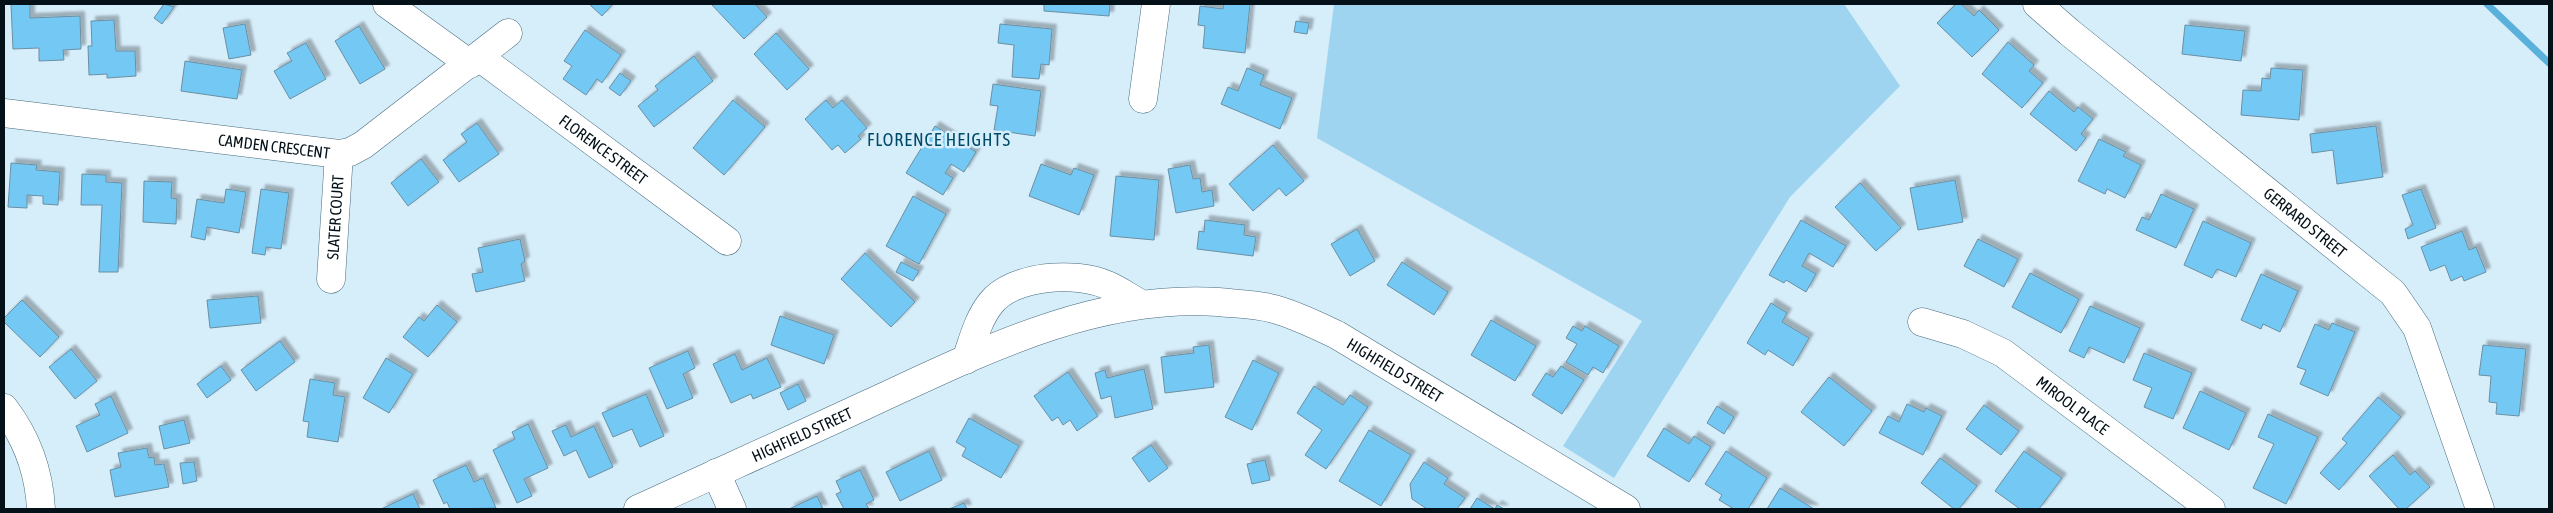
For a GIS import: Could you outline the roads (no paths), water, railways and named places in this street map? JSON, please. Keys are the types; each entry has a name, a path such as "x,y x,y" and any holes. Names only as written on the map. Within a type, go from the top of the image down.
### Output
{"street":[{"name":"FLORENCE STREET","path":"386,4 474,60 728,241"},
{"path":"1143,99 1156,4"},
{"name":"GERRARD STREET","path":"2037,4 2397,299 2417,328 2428,353 2480,509"},
{"name":"CAMDEN CRESCENT","path":"4,113 339,154 364,146 508,33"},
{"name":"SLATER COURT","path":"331,279 339,154"},
{"path":"966,360 983,315 992,302 1004,291 1020,284 1038,280 1078,279 1106,284 1141,304"},
{"name":"HIGHFIELD STREET","path":"638,509 1030,332 1069,319 1141,304 1204,302 1248,304 1273,309 1301,318 1368,353 1626,509"},
{"name":"MIROOL PLACE","path":"1922,322 1963,334 2003,353 2211,509"},
{"path":"4,408 26,441 37,475 40,509"},
{"path":"716,473 732,509"}],"waterway":[{"path":"2487,4 2549,63"}],"district":[{"name":"FLORENCE HEIGHTS","path":"939,140"}]}
